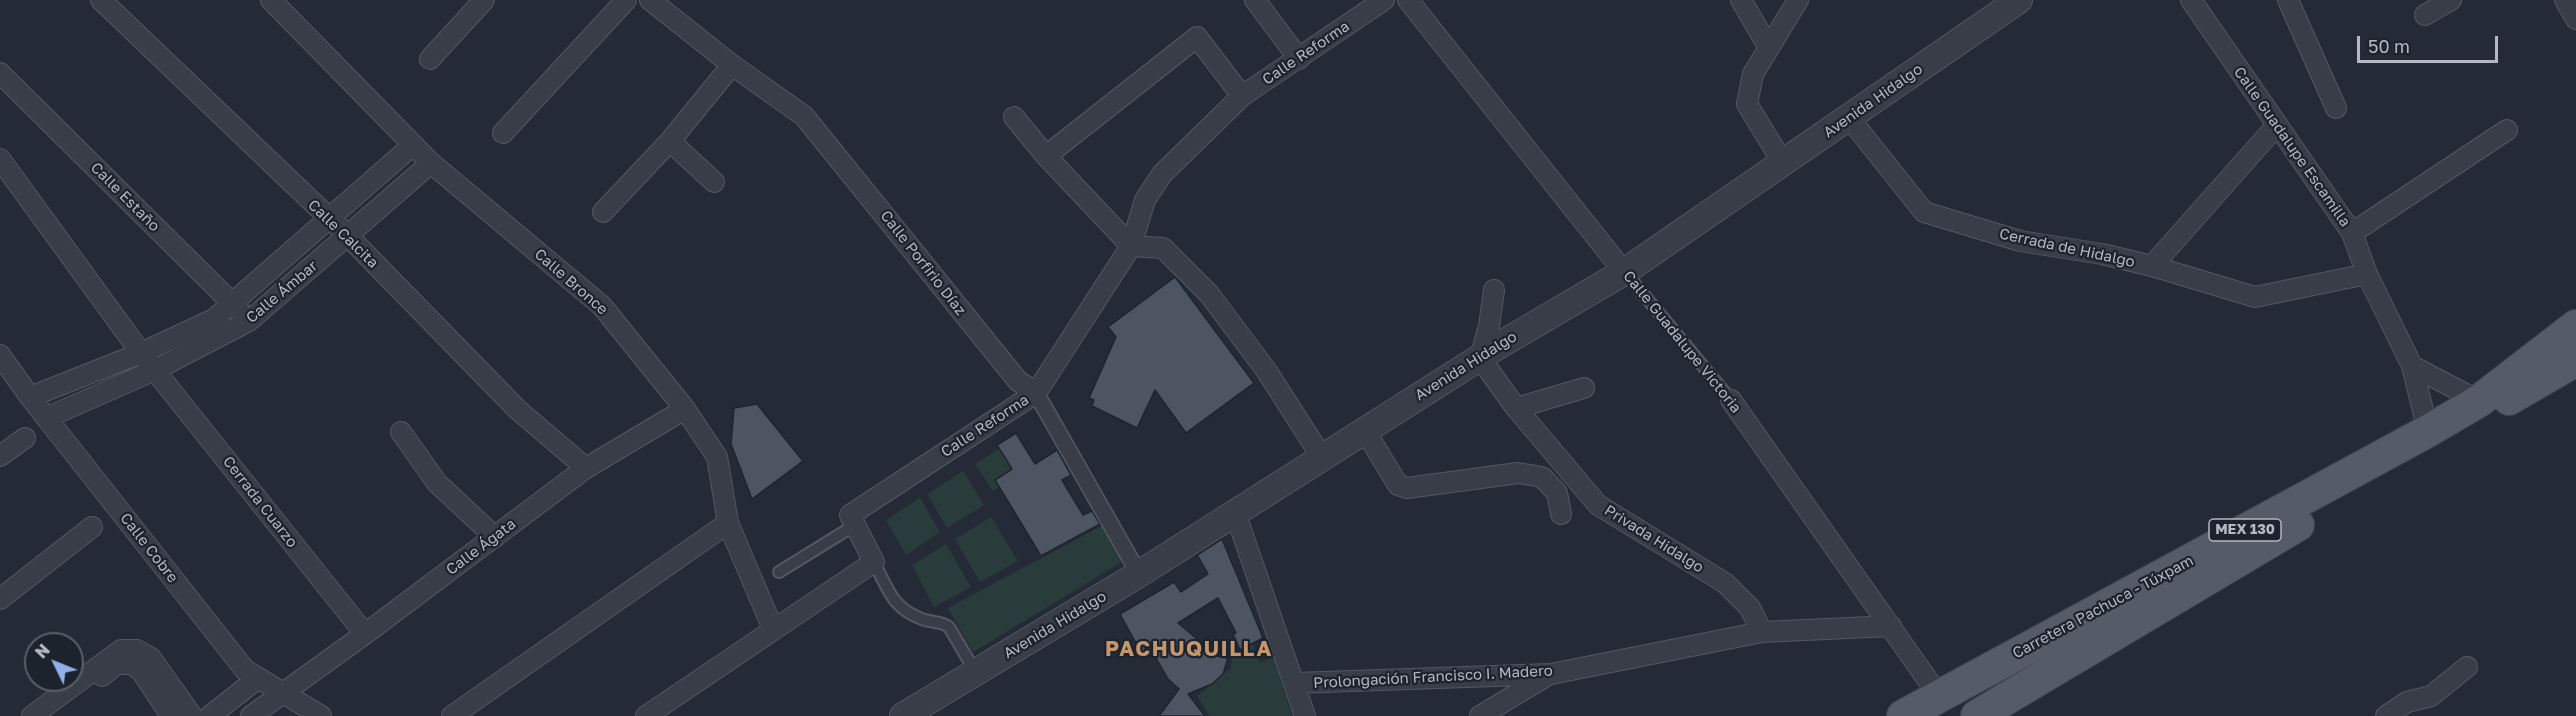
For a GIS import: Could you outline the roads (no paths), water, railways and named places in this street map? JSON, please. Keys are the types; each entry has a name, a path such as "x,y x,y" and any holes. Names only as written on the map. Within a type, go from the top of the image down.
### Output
{"main road":[{"name":"Carretera Pachuca - Túxpam","path":"1903,716 2428,431 2479,401 2576,326"},
{"name":"Carretera Pachuca - Túxpam","path":"1977,716 2576,360"}],"street":[{"name":"Calle Calcita","path":"101,0 348,236 518,410 586,468"},
{"name":"Calle Bronce","path":"271,0 431,163 602,306 685,409 717,457 728,523 773,629"},
{"path":"430,59 484,0"},
{"path":"503,133 626,0"},
{"path":"1255,0 1299,59"},
{"name":"Calle Reforma","path":"855,525 850,515 1036,393 1131,246 1145,200 1162,174 1242,96 1384,0"},
{"name":"Calle Guadalupe Victoria","path":"1408,0 1624,272"},
{"path":"1741,0 1769,48"},
{"path":"1783,163 1747,104 1749,83 1798,0"},
{"name":"Avenida Hidalgo","path":"903,716 1139,574 1364,429 1624,272 1850,119 2019,0"},
{"name":"Calle Guadalupe Escamilla","path":"2191,0 2352,233 2367,274 2412,366 2428,431"},
{"path":"2288,0 2336,108"},
{"path":"2425,15 2451,0"},
{"path":"2565,0 2576,19"},
{"name":"Calle Porfirio Díaz","path":"656,2 732,65 804,116 1018,381 1036,393 1139,574"},
{"path":"1046,156 1197,37 1242,96"},
{"path":"603,212 670,141 732,65"},
{"name":"Calle Estaño","path":"0,73 232,301 249,321"},
{"path":"1014,117 1046,156 1131,246 1163,248 1209,294 1266,370 1321,456"},
{"name":"Cerrada de Hidalgo","path":"1850,119 1924,212 2020,241 2102,254 2152,266 2254,297 2367,274"},
{"name":"Cerrada de Hidalgo","path":"2152,266 2277,124"},
{"path":"2352,233 2507,130"},
{"path":"670,141 714,182"},
{"name":"Calle Ámbar","path":"30,397 141,354 214,319 413,145"},
{"path":"0,159 141,354 155,370"},
{"name":"Calle Ámbar","path":"46,417 155,370 249,321 431,163"},
{"path":"1480,358 1489,326 1494,290"},
{"name":"Calle Cobre","path":"0,355 30,397 244,670 321,716"},
{"name":"Privada Hidalgo","path":"1480,358 1516,408 1598,504 1725,583 1750,608 1762,632"},
{"path":"2412,366 2479,401"},
{"name":"Cerrada Cuarzo","path":"155,370 365,634"},
{"path":"1516,408 1584,388"},
{"name":"Calle Guadalupe Victoria","path":"1731,400 1939,696"},
{"name":"Calle Ágata","path":"251,716 365,634 586,468 685,409"},
{"path":"1364,429 1398,485 1407,488 1518,473 1542,477 1557,493 1561,514"},
{"path":"401,432 437,483 495,537"},
{"path":"0,456 25,438"},
{"path":"1235,513 1305,716"},
{"path":"452,716 728,523"},
{"path":"646,716 874,562 855,525"},
{"path":"0,598 92,527"},
{"name":"Prolongación Francisco I. Madero","path":"1295,683 1551,674 1762,632 1891,626"},
{"path":"32,716 119,657 137,650 151,658 192,716"},
{"path":"51,716 119,657"},
{"path":"119,657 142,672 171,716"},
{"path":"2386,716 2407,702 2432,696 2467,666"},
{"path":"1480,716 1551,674"},
{"path":"210,716 257,679"}],"lane":[{"name":"Calle Guadalupe Victoria","path":"1624,272 1731,400"},
{"path":"779,572 855,525"},
{"path":"874,562 898,608 919,618 944,623 950,627 976,673"}],"district":[{"name":"PACHUQUILLA","path":"1189,649"}]}
